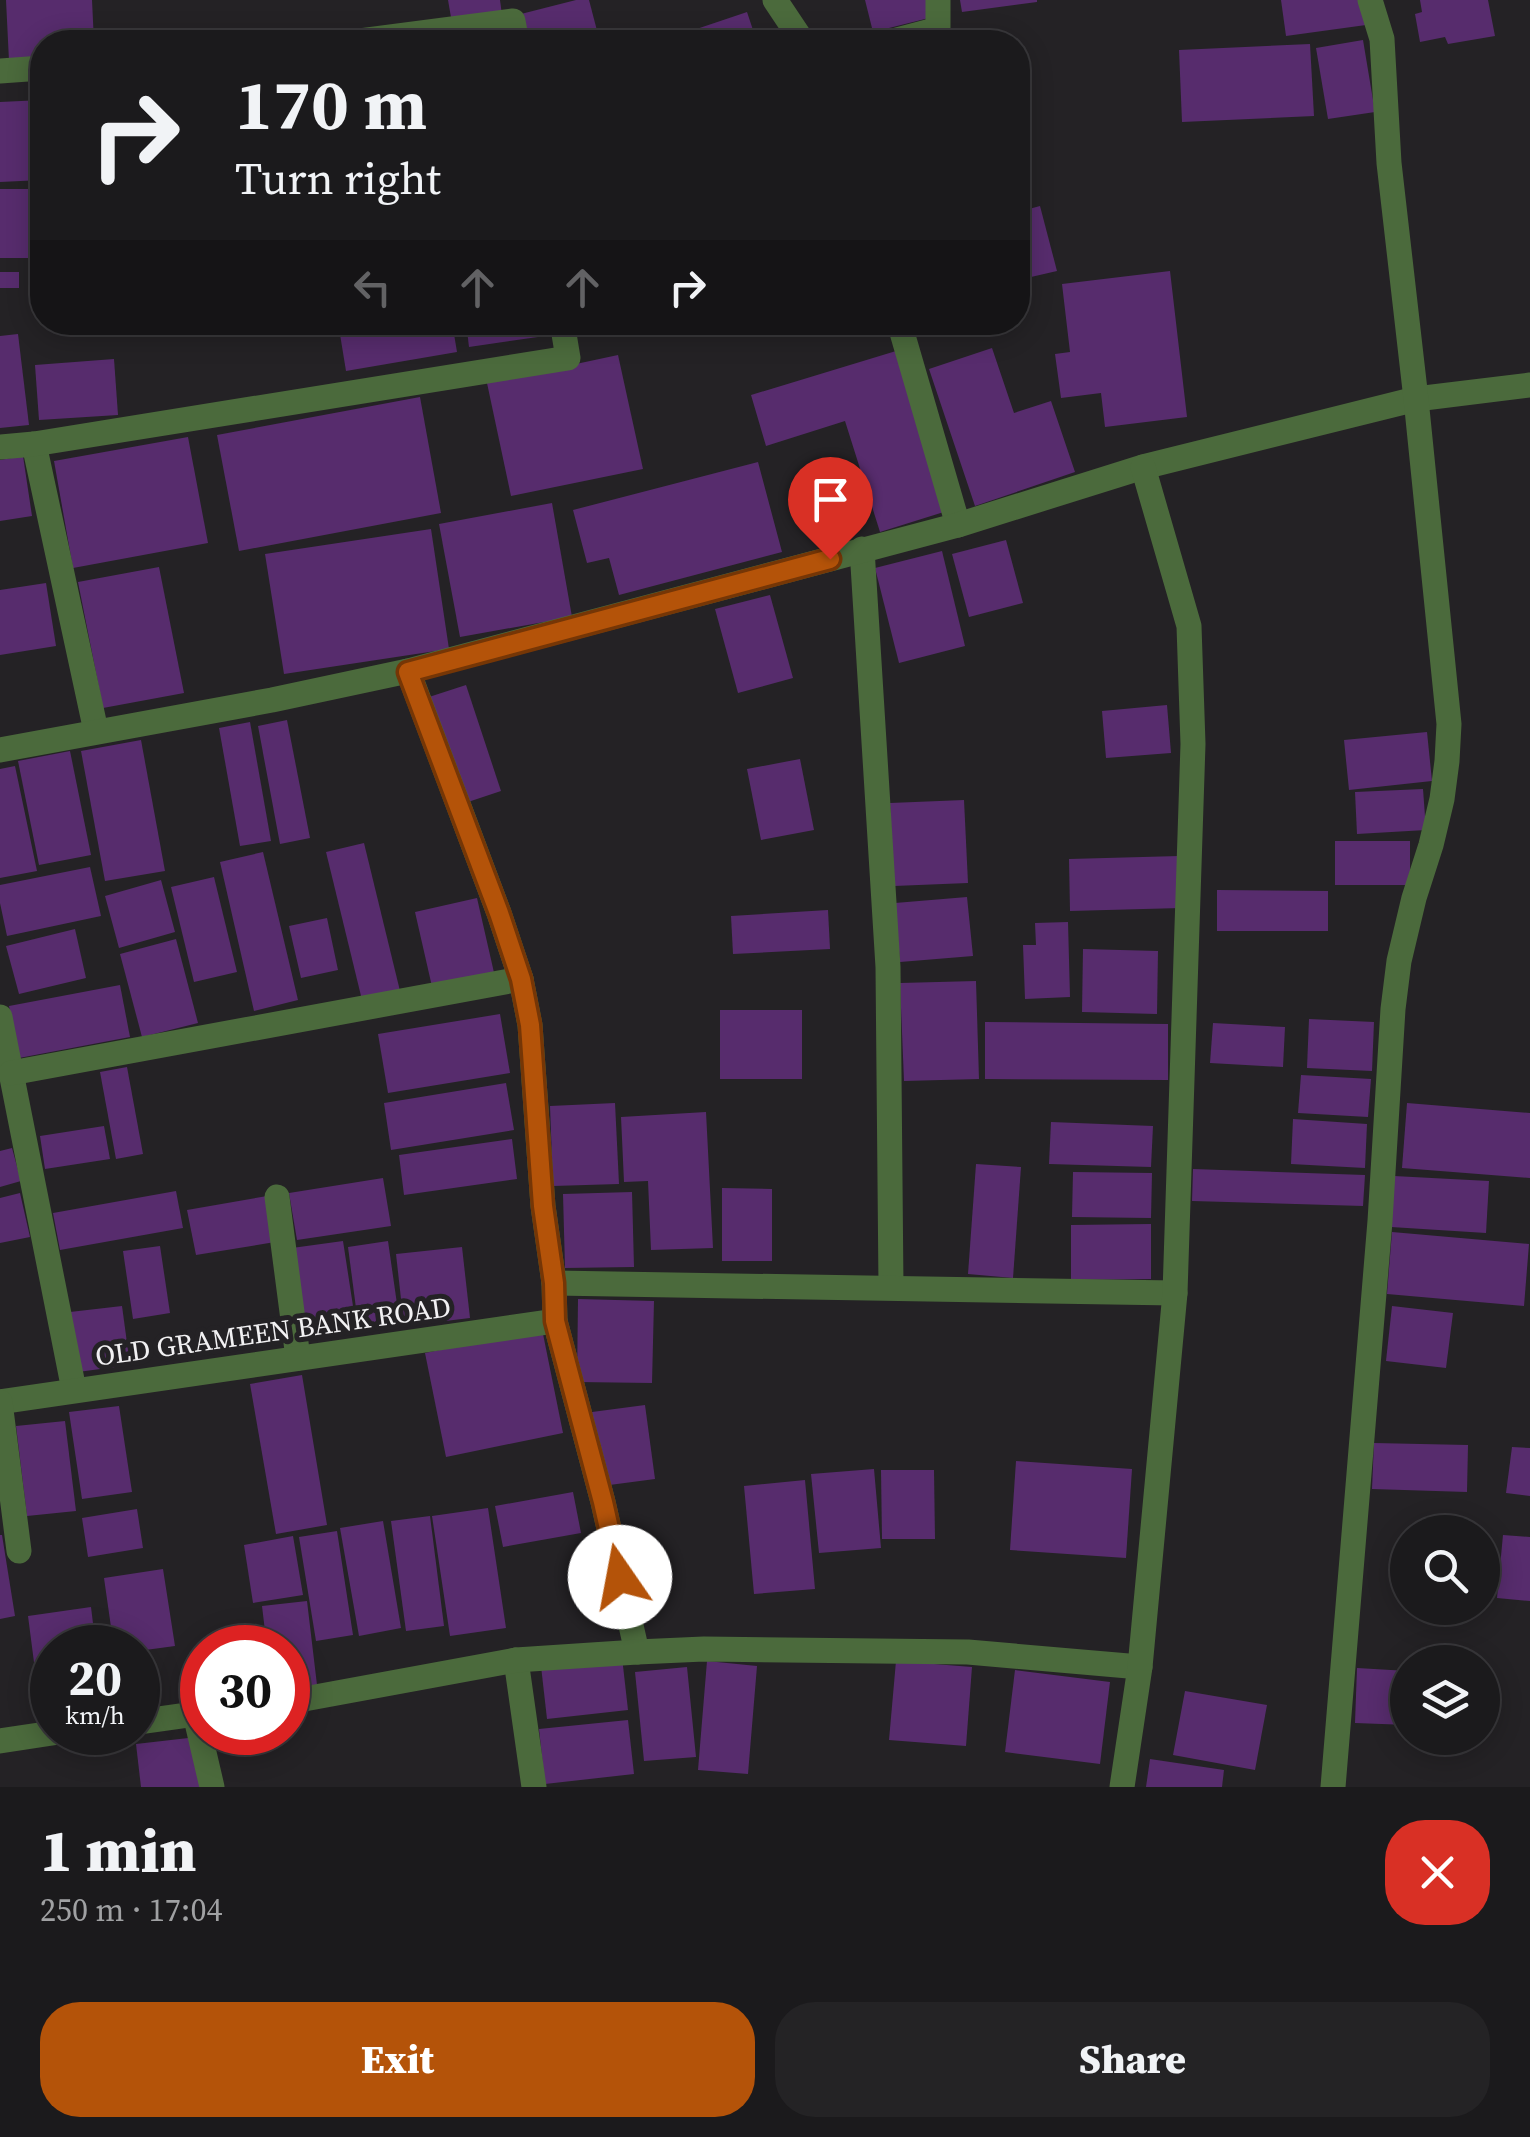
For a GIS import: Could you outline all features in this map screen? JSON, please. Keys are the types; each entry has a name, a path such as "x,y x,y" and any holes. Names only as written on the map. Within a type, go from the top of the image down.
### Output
{"street":[{"path":"775,0 795,30"},
{"path":"938,0 938,30"},
{"path":"1332,1787 1399,961 1435,830 1449,724 1389,163 1382,39 1370,0"},
{"path":"444,30 513,21 515,30"},
{"path":"0,71 30,69"},
{"path":"0,447 568,358 564,335"},
{"path":"903,335 958,524"},
{"path":"0,750 408,672 958,524 1143,466 1416,398 1530,385"},
{"path":"34,444 96,731"},
{"path":"1122,1787 1140,1666 1174,1293 1192,744 1188,626 1143,466"},
{"path":"862,550 888,966 890,1287"},
{"path":"408,672 521,979 530,1025 555,1321 603,1502 637,1652"},
{"path":"11,1072 521,979"},
{"path":"0,1017 74,1390"},
{"path":"277,1196 298,1358"},
{"path":"554,1283 1174,1293"},
{"name":"OLD GRAMEEN BANK ROAD","path":"0,1402 555,1321"},
{"path":"0,1402 19,1551"},
{"path":"310,1698 516,1660 637,1652 968,1652 1140,1666"},
{"path":"516,1660 534,1787"},
{"path":"0,1741 30,1736"},
{"path":"206,1755 212,1787"}],"building":[{"path":"6,0 92,0 93,30 30,30 30,60 9,61"},
{"path":"448,0 500,0 502,15 452,23"},
{"path":"589,0 597,30 521,30 517,15"},
{"path":"865,0 929,0 933,17 872,30"},
{"path":"960,0 1037,0 1037,2 962,12"},
{"path":"1281,0 1363,0 1366,25 1286,36"},
{"path":"1420,0 1488,0 1495,36 1448,44 1445,37 1420,42 1415,14 1422,12"},
{"path":"747,12 753,30 694,30"},
{"path":"1363,40 1375,112 1328,119 1316,48"},
{"path":"1310,44 1314,116 1182,122 1179,50"},
{"path":"30,101 30,181 0,182 0,102"},
{"path":"0,189 30,189 30,258 0,258"},
{"path":"1040,206 1057,271 1030,277 1030,209"},
{"path":"1170,271 1187,417 1105,427 1101,393 1061,398 1055,354 1070,352 1062,284"},
{"path":"0,272 19,272 19,288 0,288"},
{"path":"18,334 29,425 0,428 0,336"},
{"path":"340,335 454,335 457,352 346,371"},
{"path":"468,335 552,335 469,347"},
{"path":"992,348 1014,413 1051,401 1075,472 975,506 929,369"},
{"path":"896,351 947,511 880,532 845,421 766,446 751,395"},
{"path":"618,355 643,469 511,496 487,383"},
{"path":"114,359 118,415 39,420 35,365"},
{"path":"420,397 441,513 239,551 217,435"},
{"path":"188,437 208,543 73,568 54,461"},
{"path":"23,456 32,516 0,521 0,460"},
{"path":"758,462 782,552 619,595 609,558 587,563 573,510"},
{"path":"552,503 572,617 460,637 439,524"},
{"path":"431,529 449,649 284,674 265,554"},
{"path":"1006,540 1023,603 969,617 952,554"},
{"path":"942,551 965,646 899,663 875,568"},
{"path":"159,567 184,693 103,708 78,582"},
{"path":"46,583 56,646 0,655 0,590"},
{"path":"770,595 793,678 738,693 715,609"},
{"path":"466,685 501,791 465,803 429,697"},
{"path":"1167,705 1171,753 1106,758 1102,711"},
{"path":"287,720 310,838 280,844 258,726"},
{"path":"250,722 271,841 240,846 219,728"},
{"path":"1427,732 1432,781 1349,790 1344,740"},
{"path":"141,740 165,871 105,881 81,751"},
{"path":"70,751 91,855 39,865 18,761"},
{"path":"800,759 814,830 761,840 747,769"},
{"path":"15,766 37,871 0,878 0,769"},
{"path":"1423,789 1426,830 1357,834 1355,792"},
{"path":"964,800 968,883 894,886 890,803"},
{"path":"1335,841 1410,841 1410,885 1335,885"},
{"path":"364,843 400,991 362,1000 326,852"},
{"path":"263,852 298,1000 254,1011 220,862"},
{"path":"1179,856 1181,908 1070,911 1069,859"},
{"path":"90,867 101,916 7,936 0,885"},
{"path":"214,877 237,972 194,982 171,887"},
{"path":"161,880 175,932 119,948 105,896"},
{"path":"1217,890 1328,891 1328,931 1217,931"},
{"path":"967,897 973,956 900,962 895,903"},
{"path":"477,898 495,977 433,991 415,912"},
{"path":"828,910 830,949 733,954 731,916"},
{"path":"327,918 338,970 301,978 289,926"},
{"path":"1068,922 1070,997 1025,999 1023,945 1036,945 1035,923"},
{"path":"75,929 86,978 19,994 6,946"},
{"path":"176,939 198,1023 142,1037 120,954"},
{"path":"1083,949 1158,951 1157,1014 1082,1012"},
{"path":"976,981 979,1079 904,1081 900,983"},
{"path":"120,985 130,1037 19,1058 9,1006"},
{"path":"720,1010 802,1010 802,1079 720,1079"},
{"path":"500,1014 510,1073 388,1093 378,1034"},
{"path":"1309,1019 1374,1022 1372,1071 1307,1068"},
{"path":"985,1022 1168,1024 1168,1080 985,1079"},
{"path":"1213,1023 1285,1027 1283,1067 1210,1063"},
{"path":"127,1067 143,1154 116,1159 100,1072"},
{"path":"1301,1075 1371,1079 1368,1117 1298,1113"},
{"path":"506,1083 514,1130 391,1150 384,1103"},
{"path":"615,1103 619,1184 553,1186 550,1106"},
{"path":"1407,1103 1530,1113 1530,1178 1402,1168"},
{"path":"706,1112 713,1248 651,1250 648,1181 624,1182 621,1117"},
{"path":"1293,1119 1367,1124 1365,1168 1291,1164"},
{"path":"1051,1122 1153,1126 1151,1167 1049,1164"},
{"path":"104,1126 110,1159 45,1169 40,1136"},
{"path":"512,1139 517,1179 404,1195 399,1155"},
{"path":"12,1148 21,1181 0,1187 0,1151"},
{"path":"976,1164 1021,1167 1013,1278 968,1274"},
{"path":"1193,1169 1365,1175 1363,1206 1192,1201"},
{"path":"1073,1172 1152,1173 1151,1218 1072,1217"},
{"path":"1394,1176 1489,1181 1486,1233 1391,1227"},
{"path":"383,1178 391,1226 297,1240 289,1193"},
{"path":"722,1188 772,1189 772,1261 722,1261"},
{"path":"176,1191 183,1228 60,1250 53,1213"},
{"path":"632,1192 634,1267 565,1268 563,1194"},
{"path":"20,1193 30,1237 0,1243 0,1198"},
{"path":"267,1196 275,1242 196,1255 187,1210"},
{"path":"1151,1224 1151,1279 1071,1280 1071,1225"},
{"path":"1392,1232 1529,1244 1524,1306 1387,1294"},
{"path":"343,1241 357,1332 307,1339 292,1248"},
{"path":"388,1241 400,1325 359,1331 348,1247"},
{"path":"160,1246 170,1313 133,1319 123,1251"},
{"path":"462,1247 470,1318 404,1326 396,1254"},
{"path":"578,1299 654,1301 652,1383 577,1382"},
{"path":"122,1306 130,1365 78,1372 70,1312"},
{"path":"1392,1306 1453,1313 1446,1368 1386,1361"},
{"path":"542,1329 563,1433 446,1457 425,1353"},
{"path":"302,1375 327,1525 276,1534 250,1384"},
{"path":"645,1405 655,1479 602,1486 592,1412"},
{"path":"119,1406 132,1492 82,1499 69,1412"},
{"path":"65,1421 76,1511 27,1516 16,1426"},
{"path":"1374,1443 1468,1445 1467,1492 1372,1489"},
{"path":"1512,1447 1530,1448 1530,1496 1506,1493"},
{"path":"1016,1461 1132,1469 1126,1558 1010,1550"},
{"path":"874,1469 881,1548 819,1553 811,1474"},
{"path":"881,1470 934,1470 935,1539 882,1539"},
{"path":"805,1480 815,1589 754,1594 744,1486"},
{"path":"573,1492 581,1533 503,1547 495,1506"},
{"path":"488,1508 506,1628 450,1636 432,1516"},
{"path":"137,1509 143,1548 88,1557 82,1518"},
{"path":"430,1516 444,1626 406,1631 391,1521"},
{"path":"383,1521 401,1628 359,1636 340,1528"},
{"path":"337,1531 353,1635 316,1641 299,1537"},
{"path":"0,1535 15,1616 0,1619"},
{"path":"1503,1535 1530,1537 1530,1601 1500,1598"},
{"path":"293,1536 303,1595 253,1603 244,1545"},
{"path":"163,1569 175,1646 160,1648 160,1625 111,1625 104,1578"},
{"path":"307,1601 310,1625 264,1625 262,1606"},
{"path":"91,1607 93,1625 30,1625 30,1631 28,1616"},
{"path":"310,1626 317,1685 310,1686"},
{"path":"622,1657 628,1710 547,1719 541,1666"},
{"path":"707,1661 757,1666 748,1774 698,1770"},
{"path":"896,1661 972,1667 966,1746 889,1740"},
{"path":"687,1667 696,1757 644,1761 635,1672"},
{"path":"1357,1668 1390,1670 1390,1724 1355,1723"},
{"path":"1015,1670 1110,1682 1100,1764 1005,1752"},
{"path":"1185,1691 1267,1705 1255,1770 1173,1755"},
{"path":"628,1720 634,1774 545,1784 539,1729"},
{"path":"180,1739 180,1755 199,1755 203,1787 141,1787 137,1755 160,1755 160,1741"},
{"path":"1150,1759 1224,1770 1222,1787 1146,1787"}],"route":[{"path":"620,1577 555,1321 530,1025 521,979 408,672 830,559"}]}
